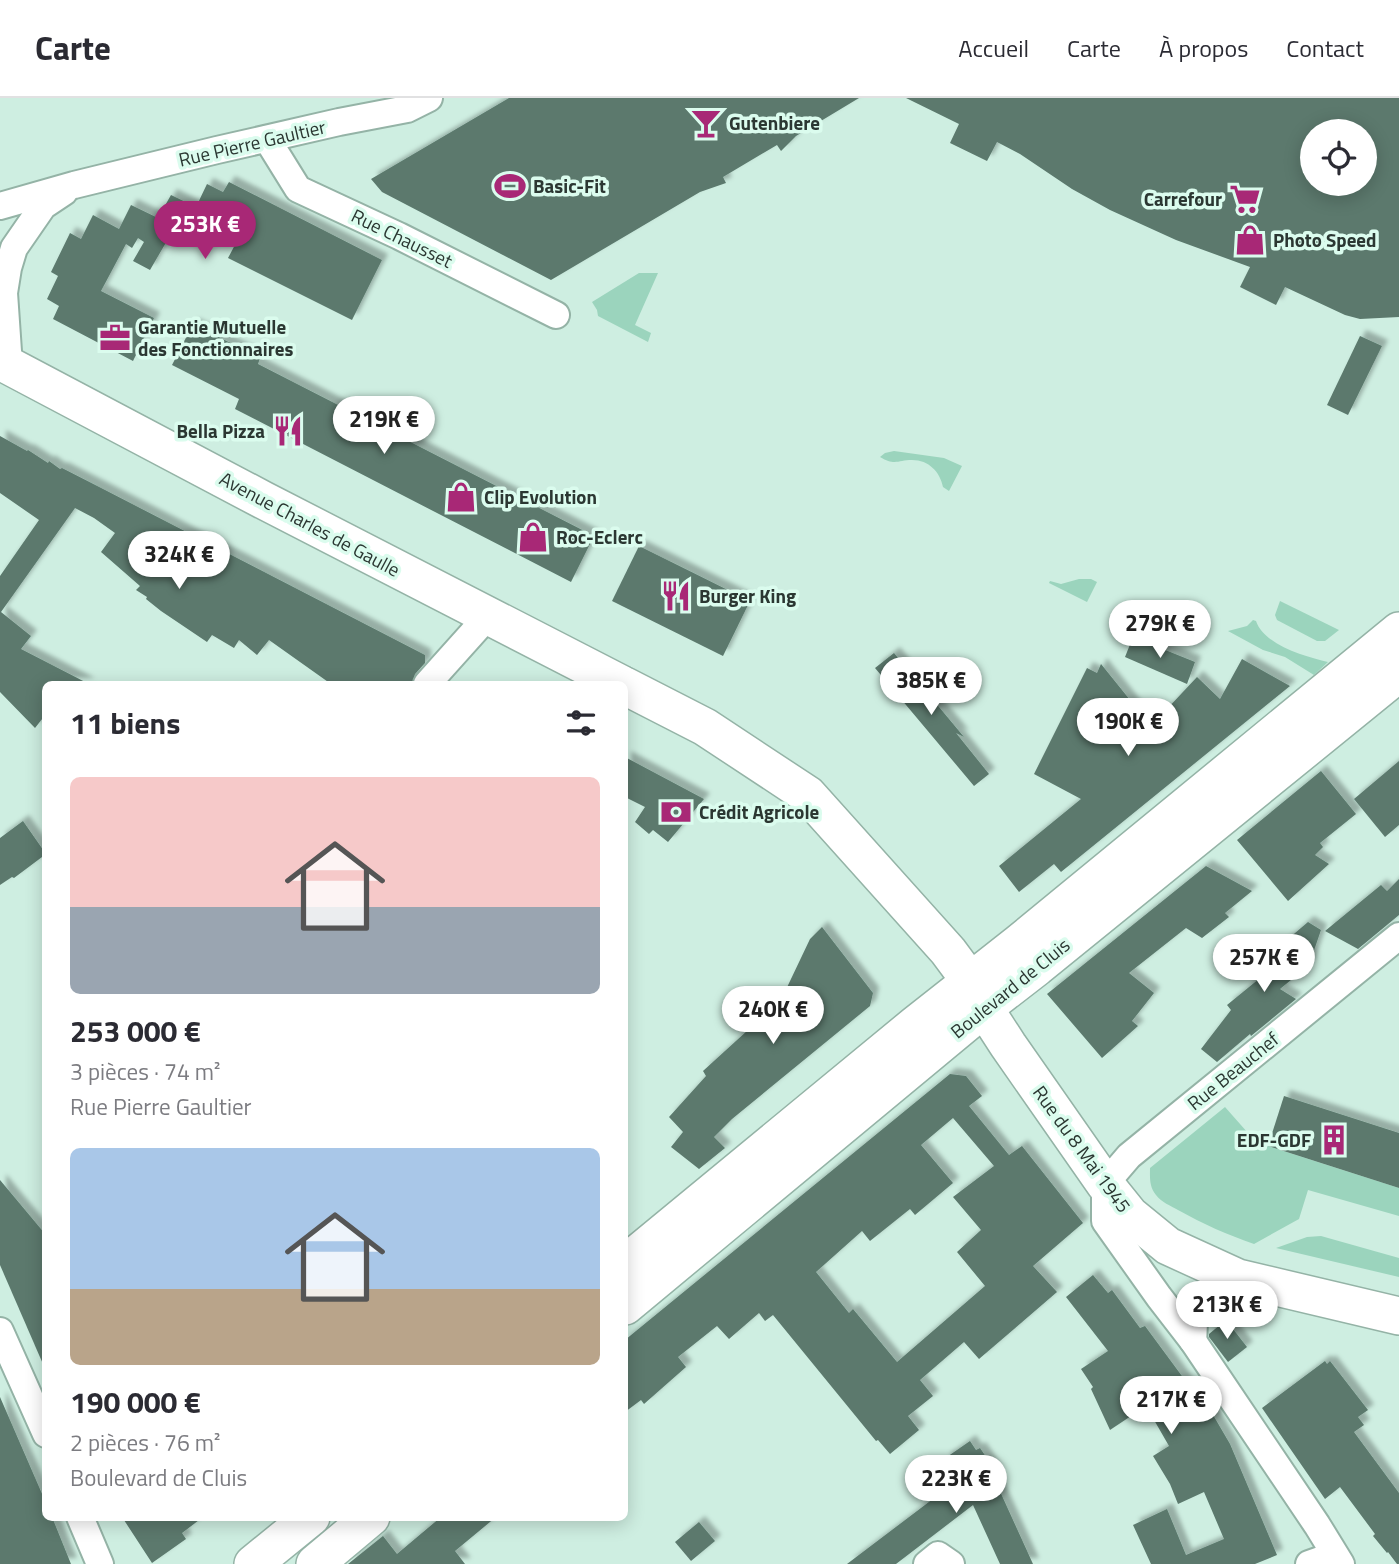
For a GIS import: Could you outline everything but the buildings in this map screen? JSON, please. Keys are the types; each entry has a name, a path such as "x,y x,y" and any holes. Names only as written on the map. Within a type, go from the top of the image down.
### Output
{"main road":[{"name":"Avenue Charles de Gaulle","path":"3,364 615,681"},
{"name":"Boulevard de Cluis","path":"628,1303 977,995 1399,631"},
{"name":"Boulevard de Cluis","path":"628,1262 915,1025 977,995 1058,949 1399,673"},
{"name":"Avenue Charles de Gaulle","path":"628,688 705,727 808,795 948,951 977,995"},
{"name":"Rue du 8 Mai 1945","path":"977,995 1008,1045 1105,1184 1130,1215 1168,1246 1238,1278 1399,1316"},
{"path":"253,1564 306,1521"},
{"path":"315,1564 367,1521"}],"street":[{"name":"Rue Pierre Gaultier","path":"0,206 74,185 267,139 407,109 429,98"},
{"name":"Rue Chausset","path":"267,139 298,189 556,315"},
{"name":"Rue Pierre Gaultier","path":"3,364 4,293 14,248 43,206 74,185"},
{"path":"430,681 488,616"},
{"name":"Rue Beauchef","path":"1105,1184 1129,1156 1399,936"},
{"path":"1105,1184 1105,1221 1158,1297 1193,1341 1339,1561"},
{"name":"Rue du 8 Mai 1945","path":"1193,1341 1195,1318 1204,1301 1217,1292 1244,1287 1285,1290"},
{"path":"0,1331 42,1425"},
{"path":"82,1521 100,1564"},
{"path":"927,1564 938,1555 951,1564"},
{"path":"1309,1564 1326,1558 1339,1561"}],"green space":[{"path":"639,273 658,273 635,325 651,333 648,342 598,316 592,302"},
{"path":"894,451 944,458 962,466 949,491 943,487 936,472 924,462 893,462 880,457"},
{"path":"1079,579 1097,582 1087,602 1049,583 1061,584"},
{"path":"1280,601 1339,630 1325,641 1317,641 1277,620 1275,615"},
{"path":"1253,620 1276,643 1328,662 1314,675 1285,657 1263,650 1228,631 1247,626"},
{"path":"1225,1107 1263,1150 1268,1146 1399,1188 1399,1216 1308,1190 1299,1219 1254,1244 1206,1225 1163,1202 1152,1189 1150,1168"},
{"path":"1321,1236 1399,1258 1399,1277 1276,1248 1307,1237"}],"place":[{"name":"Gutenbiere","path":"706,123"},
{"name":"Basic-Fit","path":"510,186"},
{"name":"Carrefour","path":"1245,199"},
{"name":"Photo Speed","path":"1250,240"},
{"name":"Garantie Mutuelle des Fonctionnaires","path":"115,338"},
{"name":"Bella Pizza","path":"288,431"},
{"name":"Clip Evolution","path":"461,497"},
{"name":"Roc-Eclerc","path":"533,537"},
{"name":"Burger King","path":"676,596"},
{"name":"Crédit Agricole","path":"676,812"},
{"name":"EDF-GDF","path":"1334,1140"}]}
